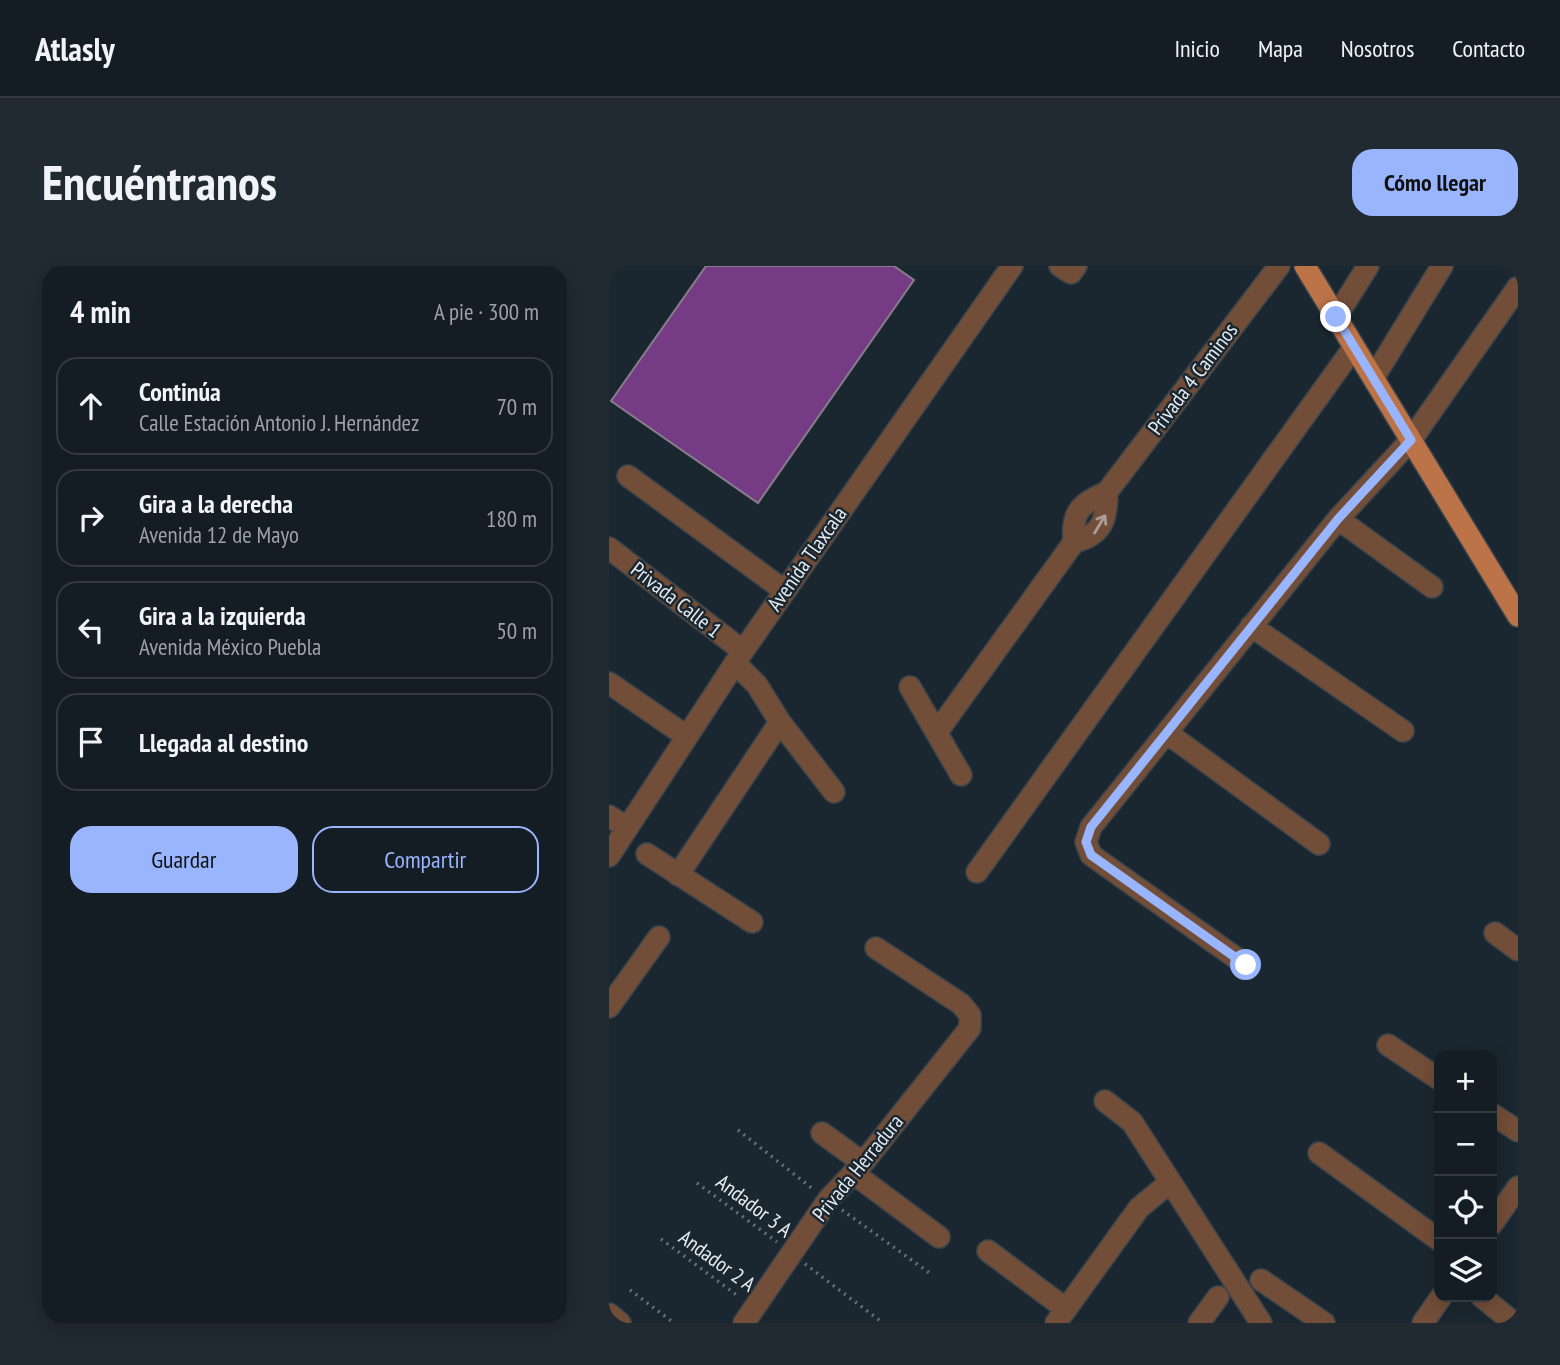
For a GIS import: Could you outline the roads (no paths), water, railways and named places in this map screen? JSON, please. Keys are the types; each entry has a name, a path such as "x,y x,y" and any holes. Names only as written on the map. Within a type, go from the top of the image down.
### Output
{"main road":[{"path":"1304,266 1518,616"}],"street":[{"name":"Avenida Tlaxcala","path":"609,856 739,657 1012,266"},
{"path":"1060,266 1071,273 1076,266"},
{"name":"Privada 4 Caminos","path":"937,732 1074,542 1090,538 1102,526 1107,509 1107,492 1279,266"},
{"path":"1336,317 1368,266"},
{"path":"1374,377 1442,266"},
{"path":"1246,965 1091,855 1086,842 1091,827 1338,519 1411,440 1518,287"},
{"path":"977,872 1354,347"},
{"path":"628,476 785,591"},
{"path":"1338,519 1432,587"},
{"name":"Privada Calle 1","path":"609,548 739,657 780,722 834,792"},
{"path":"1251,626 1403,731"},
{"path":"609,683 686,736"},
{"path":"910,687 961,775"},
{"path":"678,875 780,722"},
{"path":"1167,733 1319,844"},
{"path":"609,816 627,828"},
{"path":"647,854 752,922"},
{"path":"1495,933 1518,950"},
{"path":"609,1007 659,937"},
{"name":"Privada Herradura","path":"749,1316 828,1200 858,1168 971,1028 971,1015 961,1004 876,948"},
{"path":"1388,1045 1434,1076"},
{"path":"1105,1101 1132,1122 1261,1323"},
{"path":"1497,1117 1518,1131"},
{"path":"822,1133 858,1168 939,1237"},
{"path":"1319,1153 1438,1239"},
{"path":"988,1251 1061,1316 1139,1208 1169,1183"},
{"path":"1497,1217 1518,1187"},
{"path":"1261,1280 1324,1323"},
{"path":"1199,1323 1218,1297"},
{"path":"1423,1323 1438,1302"},
{"path":"1488,1302 1514,1323"},
{"path":"609,1314 620,1323"}]}
